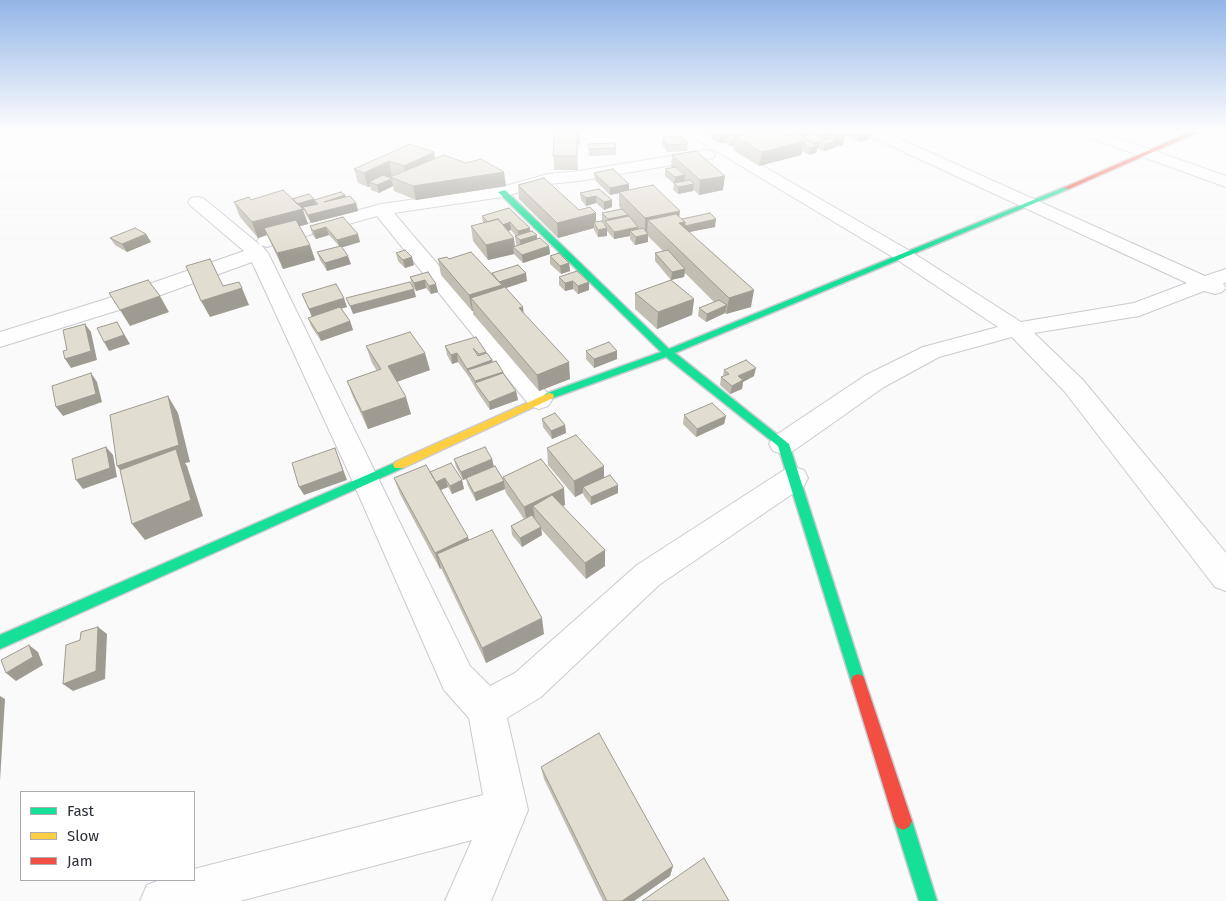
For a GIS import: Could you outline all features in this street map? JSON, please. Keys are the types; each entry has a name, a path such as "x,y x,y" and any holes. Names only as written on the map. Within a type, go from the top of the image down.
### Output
{"street":[{"path":"0,340 114,304 254,250 381,209 502,192 548,179 602,172"},
{"path":"762,172 903,255 1017,329 1074,386 1226,577"},
{"path":"960,172 1226,293"},
{"path":"0,642 366,480 539,400 668,353 1103,172"},
{"path":"1199,172 1226,182"},
{"path":"502,192 668,353 783,444 928,901"},
{"path":"197,202 254,250 366,480 457,678 486,709 507,810 468,901"},
{"path":"381,209 539,400"},
{"path":"783,444 875,381 931,352 1017,329 1139,309 1226,275"},
{"path":"486,709 528,685 648,575 794,478"},
{"path":"164,901 178,895 507,810"}],"building":[{"path":"402,172 504,172 413,186 390,177"},
{"path":"616,172 629,184 610,188 594,173"},
{"path":"669,172 681,172 685,175 675,177"},
{"path":"691,172 720,172 725,176 700,180"},
{"path":"383,175 391,179 377,185 369,182"},
{"path":"544,178 579,210 590,207 596,213 557,223 518,185"},
{"path":"690,180 694,184 678,187 674,183"},
{"path":"653,185 680,211 645,218 619,192"},
{"path":"599,189 612,200 604,202 596,196 586,198 580,193"},
{"path":"283,190 303,209 252,222 234,202 249,197 251,200"},
{"path":"341,192 345,195 324,202 350,196 356,203 308,215 303,207 318,204 314,200"},
{"path":"309,194 314,199 297,204 292,199"},
{"path":"509,208 530,228 518,231 510,222 503,225 498,219 488,222 482,216"},
{"path":"622,209 628,215 608,219 602,213"},
{"path":"710,213 716,219 685,226 685,222 682,219"},
{"path":"676,214 685,222 679,223 754,290 729,298 648,220"},
{"path":"629,216 638,227 614,232 605,221"},
{"path":"343,217 358,234 337,240 326,227 313,231 310,226"},
{"path":"498,219 514,238 486,245 471,226"},
{"path":"296,220 310,245 277,253 264,228"},
{"path":"602,221 607,228 598,230 594,222"},
{"path":"135,228 146,234 122,244 110,238"},
{"path":"643,228 648,234 636,237 630,231"},
{"path":"532,231 537,235 520,240 515,236"},
{"path":"540,238 549,246 522,255 513,247"},
{"path":"341,246 348,256 325,263 317,252"},
{"path":"405,250 412,257 403,260 396,253"},
{"path":"668,250 685,269 672,272 655,253"},
{"path":"471,252 502,285 469,295 438,259 447,257 449,259"},
{"path":"559,253 569,263 560,266 550,256"},
{"path":"210,259 223,286 239,282 242,288 201,301 186,266"},
{"path":"518,265 526,273 499,282 492,273"},
{"path":"577,271 589,282 578,286 573,281 565,283 559,277"},
{"path":"428,272 436,284 429,286 425,280 414,283 410,277"},
{"path":"148,280 160,296 120,310 109,293"},
{"path":"671,280 694,299 658,312 635,293"},
{"path":"410,282 414,289 350,306 346,298"},
{"path":"336,284 344,298 309,309 302,294"},
{"path":"505,287 523,307 519,308 569,362 537,375 471,298"},
{"path":"719,300 727,305 707,314 699,308"},
{"path":"340,307 350,321 318,333 308,318"},
{"path":"117,322 124,335 104,342 97,328"},
{"path":"85,324 91,351 65,359 63,351 67,350 63,330"},
{"path":"410,332 425,353 388,366 406,397 362,412 347,381 381,369 366,346"},
{"path":"476,337 486,352 479,354 473,348 478,356 487,353 492,360 467,369 457,353 451,355 445,346"},
{"path":"609,342 617,351 594,359 586,351"},
{"path":"746,360 756,368 738,376 743,380 732,386 721,377 729,374 724,370"},
{"path":"496,361 503,372 475,381 468,370"},
{"path":"91,373 96,394 56,407 52,386"},
{"path":"503,373 516,391 489,402 475,383"},
{"path":"168,396 179,445 117,466 110,415"},
{"path":"712,403 726,416 697,429 684,415"},
{"path":"555,413 565,425 551,431 542,419"},
{"path":"576,435 604,466 574,481 547,448"},
{"path":"106,447 110,468 76,480 72,459"},
{"path":"485,447 492,459 461,472 454,459"},
{"path":"335,448 343,471 299,487 292,463"},
{"path":"176,449 191,500 132,524 120,470"},
{"path":"541,459 564,488 524,507 503,477"},
{"path":"451,463 462,480 450,486 445,478 436,482 430,472"},
{"path":"426,465 468,537 435,553 394,478"},
{"path":"495,466 504,481 474,493 466,478"},
{"path":"610,475 618,485 591,497 583,487"},
{"path":"552,495 605,550 585,563 533,506"},
{"path":"532,515 541,527 520,538 511,526"},
{"path":"492,530 542,618 482,648 437,554"},
{"path":"98,627 96,671 63,684 66,645 80,640 81,632"},
{"path":"29,645 33,657 6,673 1,660"},
{"path":"599,733 673,866 622,901 607,901 541,767"},
{"path":"704,858 729,901 642,901"}],"traffic: fast":[{"path":"549,396 694,343 1067,188"},
{"path":"502,192 668,353 783,444 858,681"},
{"path":"0,642 399,465"},
{"path":"903,821 928,901"}],"traffic: slow":[{"path":"399,465 549,396"}],"traffic: jam":[{"path":"1067,188 1104,172"},
{"path":"858,681 903,821"}]}
